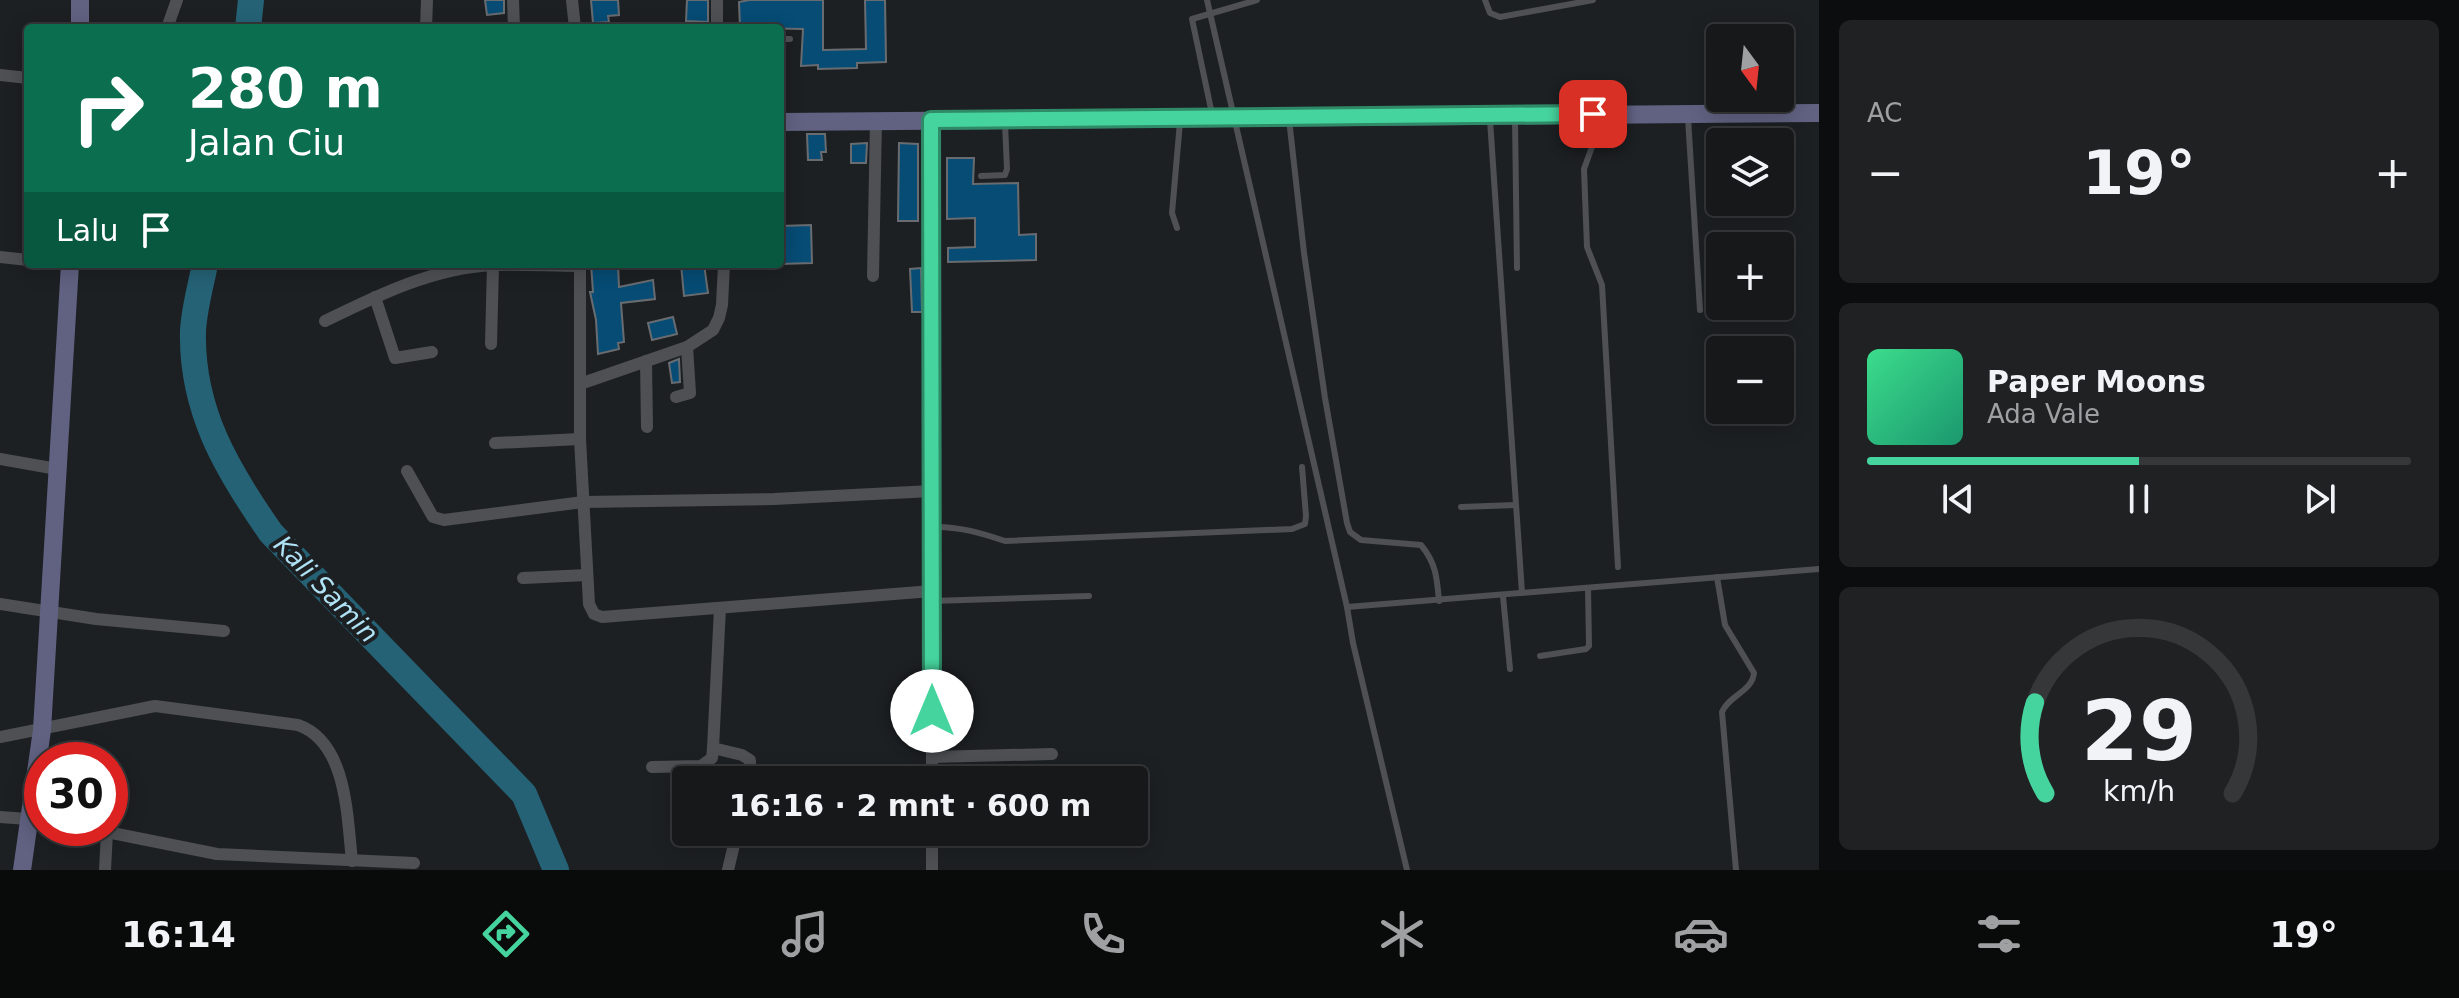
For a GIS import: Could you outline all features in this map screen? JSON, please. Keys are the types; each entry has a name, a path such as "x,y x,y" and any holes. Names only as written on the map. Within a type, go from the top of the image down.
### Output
{"street":[{"path":"80,0 80,24"},
{"path":"168,24 177,0"},
{"path":"426,24 427,0"},
{"path":"513,0 514,24"},
{"path":"572,0 575,24"},
{"path":"716,24 717,0"},
{"path":"0,75 24,78"},
{"path":"784,122 1819,113"},
{"path":"873,276 876,120"},
{"path":"931,120 932,766"},
{"path":"0,257 24,260"},
{"path":"41,742 70,268"},
{"path":"325,321 433,270 457,268"},
{"path":"491,344 493,268"},
{"path":"580,268 580,439 589,604 594,614 602,617 932,596"},
{"path":"580,384 687,347 713,330 719,318 724,268"},
{"path":"375,297 395,358 432,352"},
{"path":"676,397 690,393 687,347"},
{"path":"646,361 647,427"},
{"path":"495,443 580,439"},
{"path":"0,459 57,469"},
{"path":"407,471 433,517 444,520 583,502 764,500 932,491"},
{"path":"523,578 587,575"},
{"path":"0,604 49,613 224,631"},
{"path":"652,767 701,766 712,758 720,608"},
{"path":"0,737 155,706 312,730 334,757 347,815 352,861"},
{"path":"713,748 742,755 750,760 750,766"},
{"path":"932,757 1052,754"},
{"path":"0,817 24,818"},
{"path":"128,836 217,854 414,863"},
{"path":"22,870 28,846"},
{"path":"105,870 106,846"},
{"path":"728,870 734,846"},
{"path":"932,846 932,870"}],"lane":[{"path":"1207,0 1407,870"},
{"path":"1213,118 1191,21 1194,17 1257,0"},
{"path":"1485,0 1490,13 1500,17 1593,0"},
{"path":"784,39 790,39"},
{"path":"1593,114 1593,144 1584,169 1587,247 1602,285 1618,567"},
{"path":"1688,114 1700,310"},
{"path":"1515,115 1517,268"},
{"path":"1490,116 1522,593"},
{"path":"1289,117 1304,253 1347,523 1350,532 1361,540 1421,545 1432,557 1437,571 1439,601"},
{"path":"1177,228 1172,213 1181,118"},
{"path":"981,176 1005,175 1005,120"},
{"path":"932,527 970,531 1005,541 1292,529 1305,524 1302,467"},
{"path":"1461,507 1516,505"},
{"path":"1347,607 1819,569"},
{"path":"1717,577 1725,625 1754,673 1751,685 1725,705 1722,712 1736,870"},
{"path":"1540,656 1589,646 1588,588"},
{"path":"932,596 1089,596"},
{"path":"1503,596 1510,669"}],"building":[{"path":"485,0 504,0 504,13 487,15"},
{"path":"591,0 618,0 619,15 608,16 609,22 593,23"},
{"path":"687,0 708,0 708,22 686,21"},
{"path":"823,0 823,50 866,49 865,0 885,0 886,62 857,63 857,68 801,66 803,29 784,29 784,24 740,24 739,2"},
{"path":"807,134 825,134 826,152 821,152 822,160 808,160"},
{"path":"867,143 866,163 851,163 851,144"},
{"path":"899,143 918,144 918,221 898,221"},
{"path":"947,158 974,158 973,184 1018,183 1019,235 1036,234 1036,260 948,262 948,248 975,247 975,218 947,219"},
{"path":"811,225 812,263 784,264 784,226"},
{"path":"591,268 618,268 619,287 653,280 655,299 621,303 624,342 618,343 619,349 598,354 590,292 593,292"},
{"path":"681,268 705,268 708,293 684,296"},
{"path":"921,268 922,312 912,312 910,269"},
{"path":"673,317 677,334 652,340 648,323"},
{"path":"679,359 680,382 672,383 669,363"}],"waterway":[{"name":"Kali Samin","path":"248,24 251,0"},
{"name":"Kali Samin","path":"204,268 193,331 198,387 215,438 240,486 271,533 524,794 556,870"}],"route":[{"path":"932,711 931,120 1593,114"}]}
